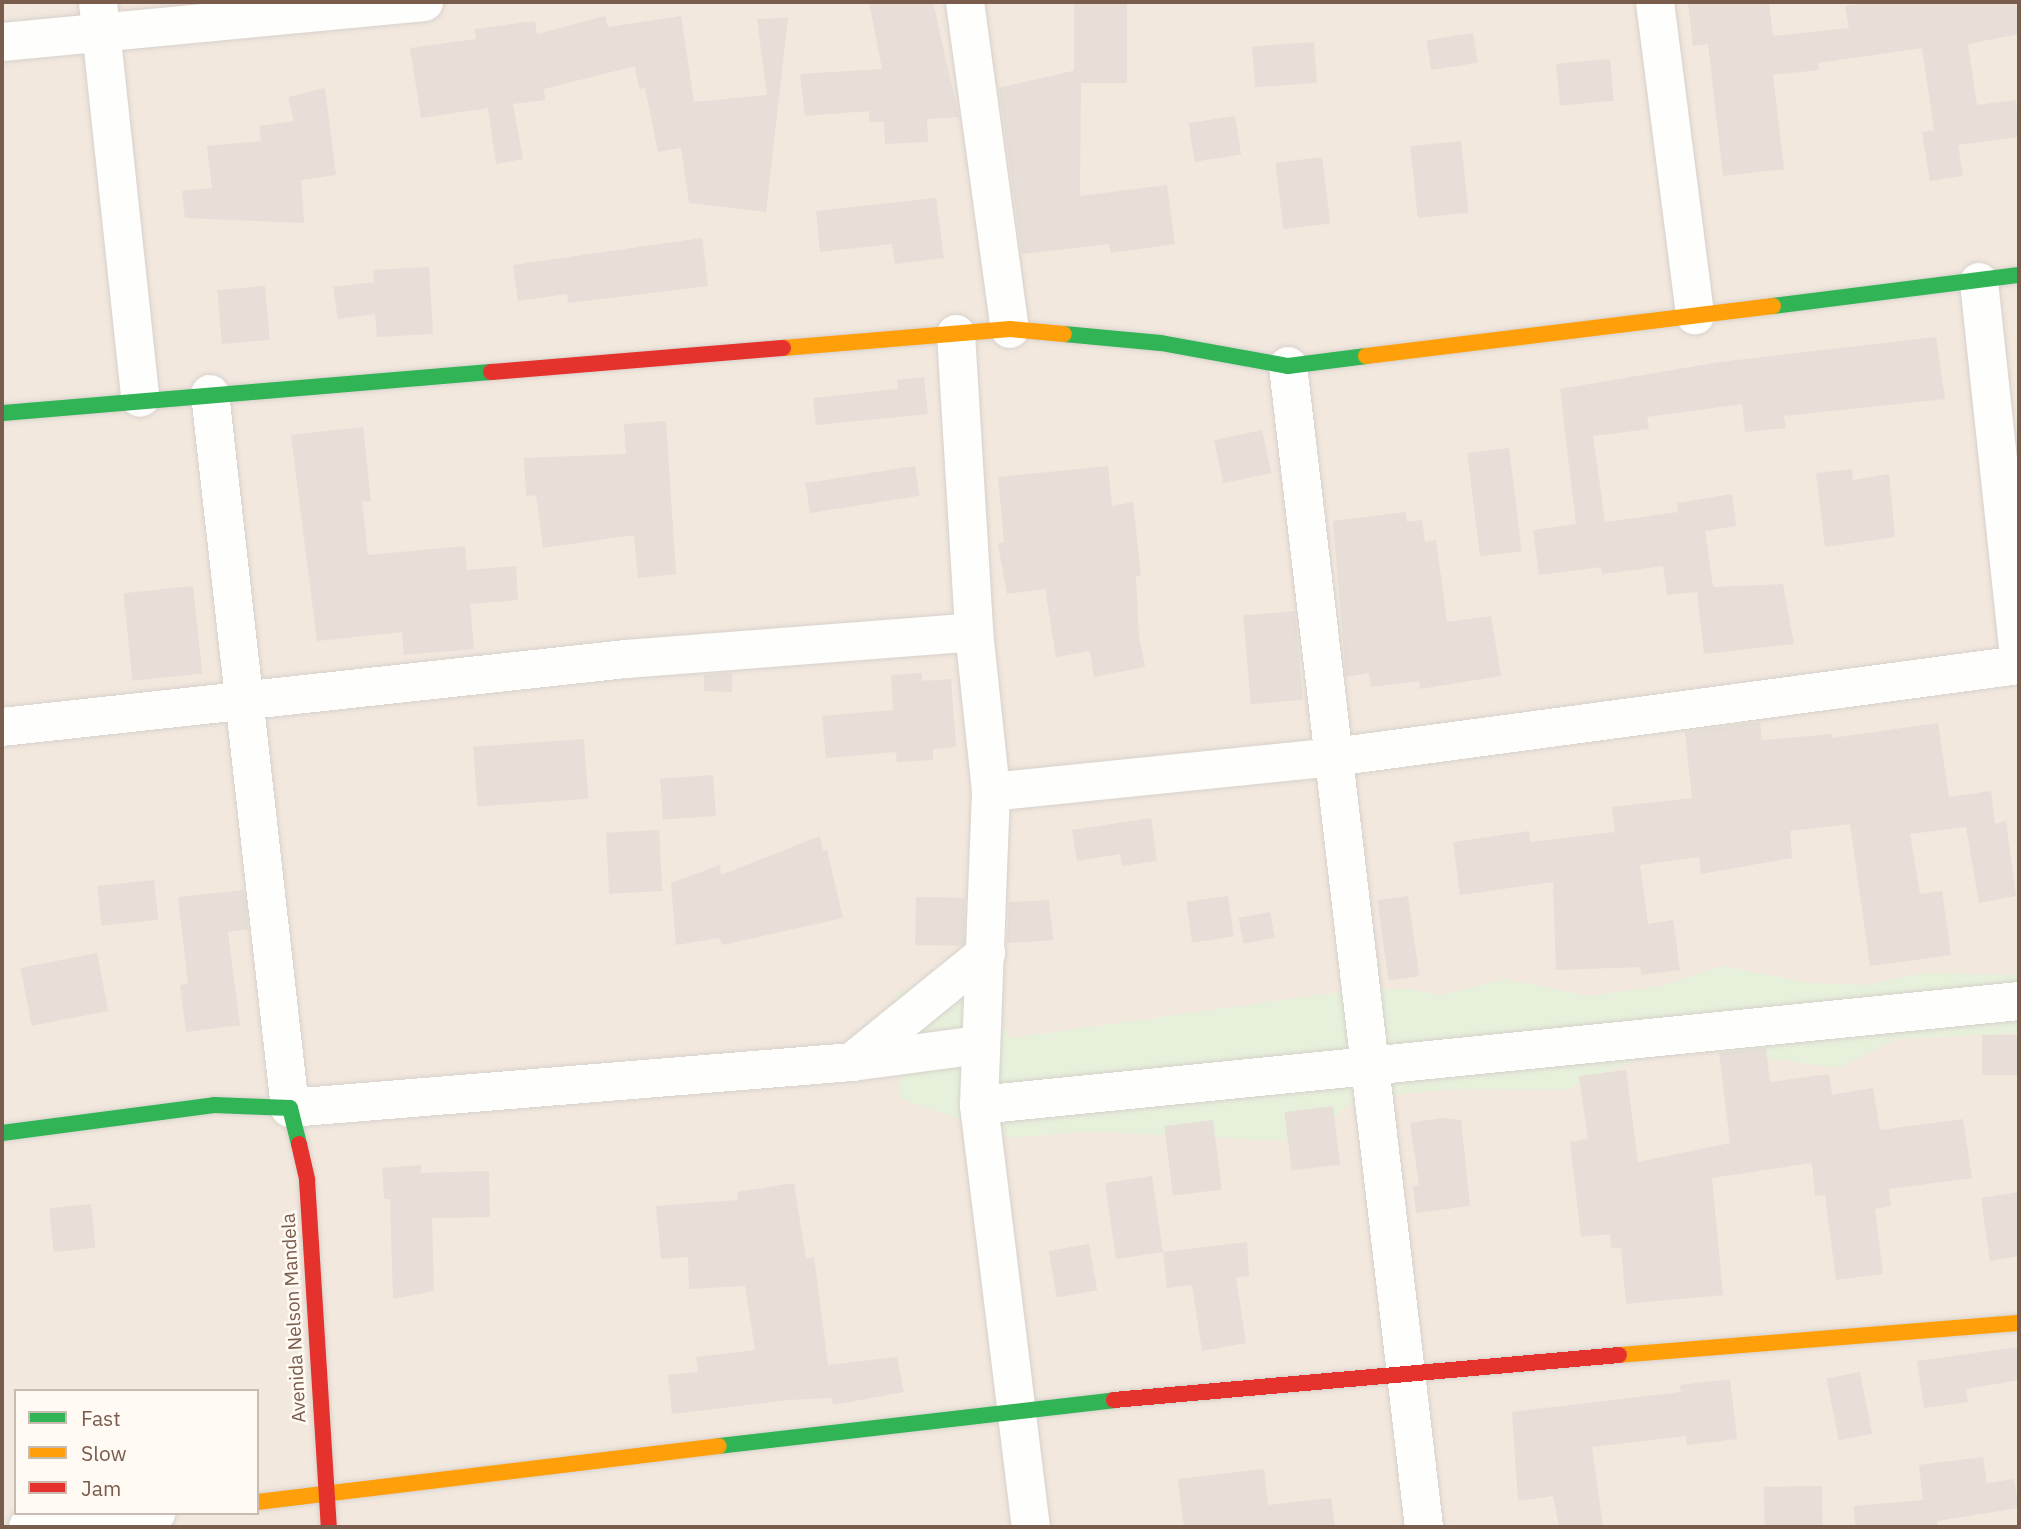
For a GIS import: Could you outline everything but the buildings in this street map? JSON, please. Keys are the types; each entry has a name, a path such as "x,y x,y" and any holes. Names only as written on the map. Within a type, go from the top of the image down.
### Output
{"street":[{"path":"2,42 100,18 424,2"},
{"path":"965,2 1010,329"},
{"path":"1655,2 1695,315"},
{"path":"100,18 140,398"},
{"path":"2,413 140,398 1010,329 1161,343 1288,366 2019,275"},
{"path":"1979,282 2019,656"},
{"path":"956,334 974,632 991,792 979,1105 1014,1410 1031,1527"},
{"path":"1288,366 1409,1372 1424,1527"},
{"path":"210,394 290,1108"},
{"path":"2,727 184,710 246,698 626,659 974,632"},
{"path":"991,792 1334,757 2019,665"},
{"path":"852,1062 986,953"},
{"path":"979,1105 2019,1001"},
{"path":"2,1133 214,1105 290,1108 852,1062 980,1045"},
{"name":"Avenida Nelson Mandela","path":"290,1108 307,1180 329,1527"},
{"path":"259,1502 1014,1410 1409,1372 2019,1323"},
{"path":"28,1527 138,1515"}],"shaded area":[{"path":"2,2 2019,2 2019,1527 2,1527"}],"green space":[{"path":"1723,966 1809,983 1863,985 1926,973 2018,975 2019,1033 1897,1039 1839,1068 1693,1048 1657,1051 1565,1090 1457,1089 1356,1098 1304,1142 1084,1131 1013,1138 899,1098 896,994 967,969 1011,1038 1360,989 1408,989 1442,995 1504,979 1589,996 1662,986"}],"traffic: fast":[{"path":"1773,306 2019,275"},
{"path":"1064,334 1161,343 1288,366 1366,356"},
{"path":"2,413 491,372"},
{"path":"2,1133 214,1105 290,1108 299,1144"},
{"path":"719,1446 1114,1400"}],"traffic: slow":[{"path":"1366,356 1773,306"},
{"path":"783,348 1010,329 1064,334"},
{"path":"1619,1355 2019,1323"},
{"path":"259,1502 719,1446"}],"traffic: jam":[{"path":"491,372 783,348"},
{"path":"299,1144 307,1180 329,1527"},
{"path":"1114,1400 1619,1355"}]}
